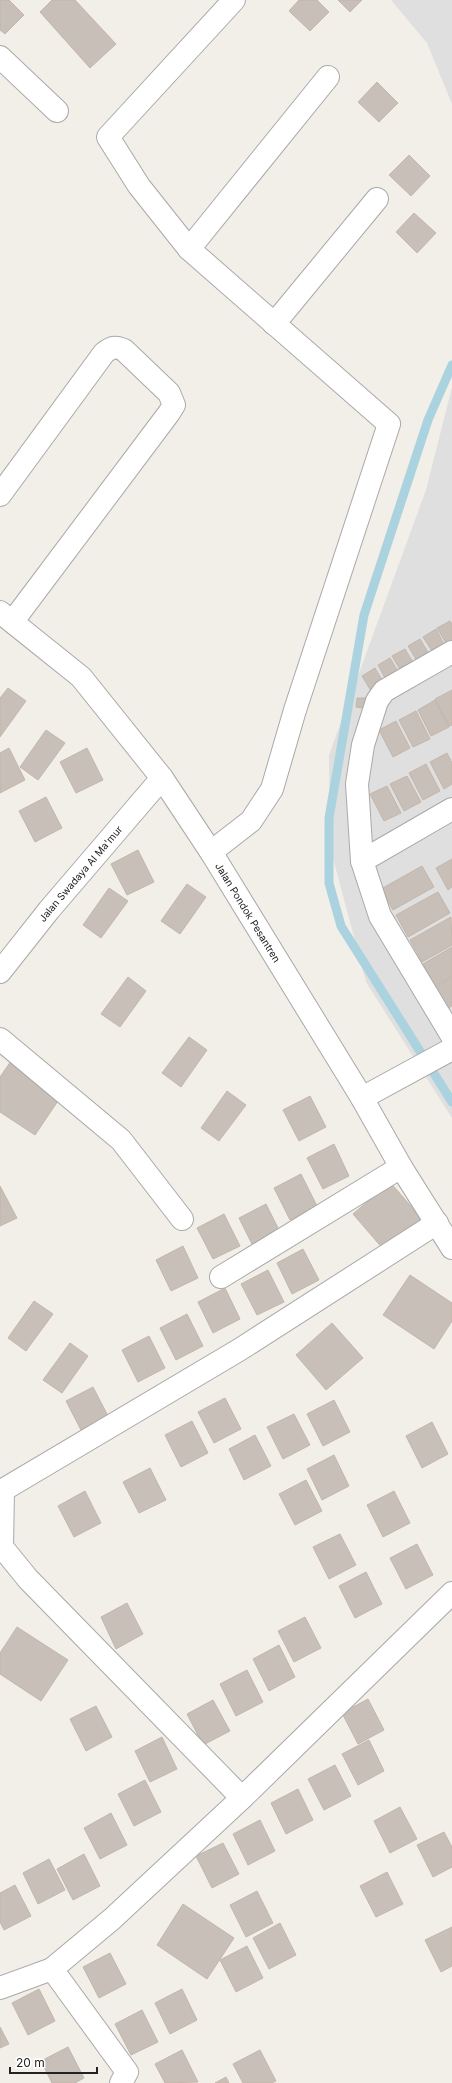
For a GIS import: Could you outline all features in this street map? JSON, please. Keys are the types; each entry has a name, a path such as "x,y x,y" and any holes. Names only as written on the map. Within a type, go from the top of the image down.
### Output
{"street":[{"path":"211,852 251,821 272,789 295,710 389,424 189,249 140,186 108,137 234,0"},
{"path":"0,56 56,111"},
{"path":"189,249 328,77"},
{"path":"274,324 377,199"},
{"path":"0,495 104,354 111,348 117,347 124,350 169,393 174,405 169,413 7,617"},
{"name":"Jalan Pondok Pesantren","path":"7,617 81,677 162,778 211,852 362,1098 400,1167 452,1248"},
{"path":"452,652 384,691 377,701 363,745 357,784 362,861 380,916 452,1036"},
{"name":"Jalan Swadaya Al Ma'mur","path":"0,972 49,910 162,778"},
{"path":"362,861 452,809"},
{"path":"0,1039 121,1140 182,1219"},
{"path":"362,1098 446,1052"},
{"path":"222,1277 400,1167"},
{"path":"242,1798 28,1579 1,1547 3,1490 239,1350 437,1223"},
{"path":"0,1988 52,1969 112,1918 242,1798 452,1593"},
{"path":"52,1969 128,2079"}],"shaded area":[{"path":"391,0 452,0 452,104 427,43"},
{"path":"452,387 452,1118 366,982 330,847 329,755 426,490"}],"building":[{"path":"0,0 9,0 24,15 5,34 0,30"},
{"path":"52,0 75,0 116,44 90,68 40,12"},
{"path":"299,0 317,0 329,12 310,31 289,11"},
{"path":"338,0 362,0 350,12"},
{"path":"377,82 398,103 379,122 358,102"},
{"path":"409,155 430,176 411,196 389,175"},
{"path":"414,213 436,233 417,253 396,232"},
{"path":"450,621 452,624 452,639 446,643 437,628"},
{"path":"436,629 444,644 432,651 423,637"},
{"path":"420,639 429,654 417,661 408,646"},
{"path":"405,649 414,664 401,671 392,656"},
{"path":"390,658 399,673 386,680 378,665"},
{"path":"375,668 384,683 371,691 362,676"},
{"path":"8,688 26,701 0,737 0,698"},
{"path":"452,690 452,725 449,726 435,699"},
{"path":"357,698 368,698 368,709 356,707"},
{"path":"435,700 449,727 431,736 418,710"},
{"path":"416,711 430,739 413,747 399,720"},
{"path":"396,721 410,748 393,757 379,730"},
{"path":"46,730 65,743 38,780 20,767"},
{"path":"9,748 25,780 0,793 0,753"},
{"path":"87,748 103,780 76,793 60,762"},
{"path":"447,753 452,763 452,784 444,789 430,762"},
{"path":"426,764 440,791 423,800 409,773"},
{"path":"407,776 421,802 404,811 390,784"},
{"path":"387,786 401,813 384,821 370,794"},
{"path":"46,797 62,828 35,842 19,811"},
{"path":"138,850 154,882 127,895 111,864"},
{"path":"452,859 452,887 448,890 436,868"},
{"path":"422,866 434,887 393,910 381,889"},
{"path":"187,884 206,897 180,934 161,921"},
{"path":"109,888 128,901 101,938 83,925"},
{"path":"438,892 450,913 408,937 396,915"},
{"path":"451,917 452,945 422,962 410,940"},
{"path":"452,947 452,976 435,986 423,964"},
{"path":"128,977 146,991 120,1027 101,1014"},
{"path":"452,977 452,1006 446,1009 434,988"},
{"path":"189,1037 207,1050 181,1087 162,1073"},
{"path":"11,1061 62,1095 35,1135 0,1112 0,1077"},
{"path":"227,1091 246,1105 219,1141 201,1128"},
{"path":"310,1096 326,1127 299,1141 283,1110"},
{"path":"334,1144 349,1176 323,1189 307,1158"},
{"path":"301,1174 317,1206 290,1220 274,1188"},
{"path":"390,1182 421,1218 384,1250 353,1214"},
{"path":"0,1186 17,1218 0,1226"},
{"path":"266,1204 282,1236 255,1250 239,1218"},
{"path":"224,1214 240,1246 213,1259 197,1228"},
{"path":"183,1246 198,1278 171,1291 156,1260"},
{"path":"303,1249 319,1280 292,1294 277,1263"},
{"path":"268,1270 284,1302 257,1315 241,1284"},
{"path":"410,1275 452,1303 452,1321 434,1349 383,1315"},
{"path":"225,1288 240,1319 213,1333 198,1302"},
{"path":"34,1301 53,1314 26,1351 8,1338"},
{"path":"187,1314 203,1346 176,1360 160,1328"},
{"path":"332,1323 363,1358 326,1390 296,1355"},
{"path":"149,1336 165,1368 138,1382 122,1350"},
{"path":"70,1343 88,1356 62,1393 43,1380"},
{"path":"93,1387 109,1418 82,1432 66,1401"},
{"path":"225,1398 241,1429 214,1443 198,1412"},
{"path":"334,1400 350,1432 323,1446 307,1414"},
{"path":"294,1414 310,1445 283,1459 267,1427"},
{"path":"192,1421 208,1453 181,1467 165,1435"},
{"path":"432,1422 448,1454 422,1468 406,1436"},
{"path":"255,1435 271,1466 244,1480 229,1449"},
{"path":"334,1455 349,1486 322,1500 307,1469"},
{"path":"150,1468 166,1500 139,1513 123,1482"},
{"path":"306,1480 322,1511 295,1525 279,1494"},
{"path":"85,1491 101,1523 74,1537 58,1506"},
{"path":"394,1491 410,1523 383,1537 367,1505"},
{"path":"340,1534 356,1565 329,1579 313,1547"},
{"path":"417,1544 433,1575 406,1589 390,1558"},
{"path":"366,1572 382,1604 355,1618 339,1586"},
{"path":"127,1603 143,1634 116,1649 101,1617"},
{"path":"305,1617 321,1648 294,1662 278,1631"},
{"path":"17,1627 68,1660 41,1701 0,1674 0,1653"},
{"path":"279,1645 295,1677 269,1691 253,1659"},
{"path":"247,1670 263,1702 236,1716 220,1684"},
{"path":"368,1699 384,1730 358,1744 342,1713"},
{"path":"213,1700 230,1731 203,1745 187,1714"},
{"path":"96,1706 112,1737 86,1751 70,1719"},
{"path":"162,1737 177,1769 150,1782 135,1751"},
{"path":"369,1740 384,1771 358,1785 342,1754"},
{"path":"335,1765 351,1796 324,1810 308,1779"},
{"path":"145,1780 161,1812 134,1826 118,1794"},
{"path":"298,1789 313,1820 286,1834 271,1803"},
{"path":"400,1807 417,1839 390,1853 374,1821"},
{"path":"111,1813 127,1845 100,1859 84,1828"},
{"path":"260,1820 275,1851 248,1865 233,1834"},
{"path":"444,1832 452,1847 452,1867 433,1877 417,1845"},
{"path":"223,1843 239,1874 212,1888 196,1856"},
{"path":"84,1854 100,1886 73,1900 57,1869"},
{"path":"49,1859 65,1890 38,1904 23,1873"},
{"path":"387,1872 403,1904 376,1917 360,1886"},
{"path":"15,1885 31,1916 4,1930 0,1922 0,1893"},
{"path":"257,1891 273,1923 246,1937 230,1905"},
{"path":"183,1904 234,1938 207,1979 157,1945"},
{"path":"280,1923 296,1955 269,1969 253,1938"},
{"path":"452,1927 452,1966 441,1972 425,1940"},
{"path":"247,1946 263,1978 236,1992 220,1960"},
{"path":"110,1953 126,1984 99,1998 83,1967"},
{"path":"39,1989 55,2021 28,2035 12,2003"},
{"path":"182,1989 197,2020 170,2034 155,2003"},
{"path":"142,2010 158,2042 131,2055 115,2024"},
{"path":"0,2027 9,2044 0,2048"},
{"path":"68,2047 84,2078 75,2083 52,2083 41,2061"},
{"path":"182,2050 198,2082 165,2083 155,2064"},
{"path":"260,2050 276,2081 272,2083 243,2083 233,2064"},
{"path":"226,2077 229,2083 215,2083"}],"waterway":[{"path":"452,365 428,420 364,615 329,818 329,883 341,926 452,1102"}]}
